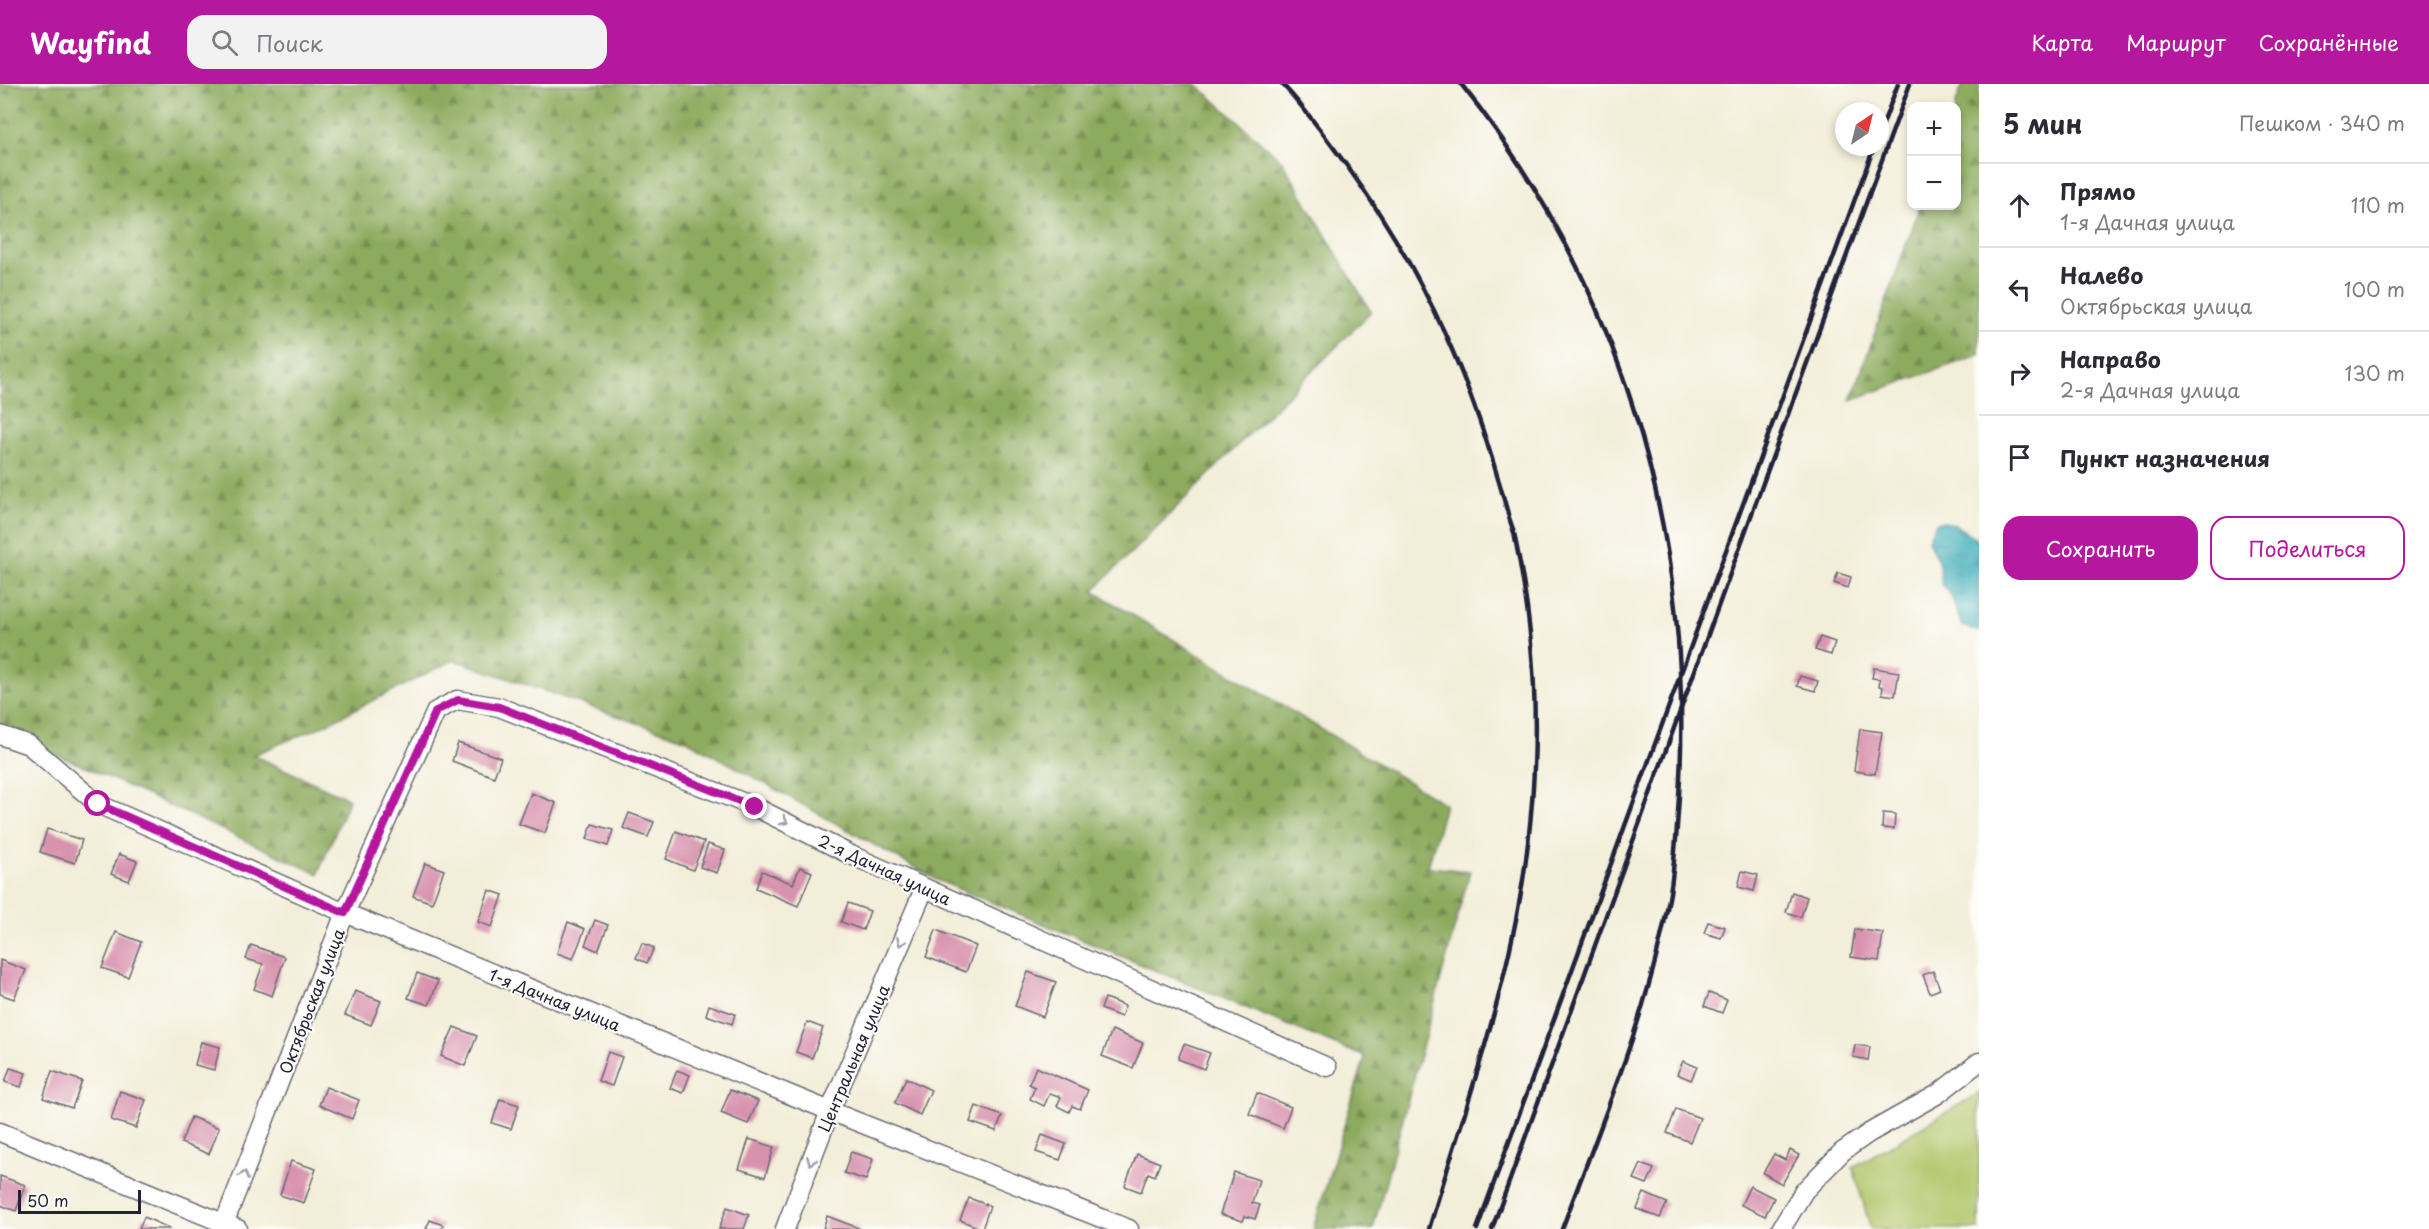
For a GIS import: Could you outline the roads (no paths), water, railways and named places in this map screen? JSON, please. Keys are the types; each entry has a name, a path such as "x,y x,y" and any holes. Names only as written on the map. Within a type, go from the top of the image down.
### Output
{"street":[{"name":"2-я Дачная улица","path":"436,711 458,700 499,707 755,807 924,889 1327,1067"},
{"name":"Октябрьская улица","path":"228,1227 345,913 436,711"},
{"name":"1-я Дачная улица","path":"0,735 29,746 98,804 345,913 830,1111 1129,1229"},
{"name":"Центральная улица","path":"785,1229 830,1111 924,889"},
{"path":"1781,1229 1804,1191 1842,1152 1869,1133 1938,1094 1979,1062"},
{"path":"0,1132 228,1227"}],"water":[{"path":"1936,523 1955,524 1979,542 1979,632 1962,626 1952,598 1942,584 1939,564 1928,540"}],"railway":[{"path":"1282,84 1316,124 1375,207 1424,290 1444,333 1463,376 1494,466 1514,535 1528,613 1535,728 1532,805 1521,893 1512,942 1487,1038 1429,1229"},
{"path":"1461,84 1516,160 1564,240 1603,324 1634,411 1658,500 1673,592 1681,684 1680,778 1670,893 1638,1021 1562,1229"},
{"path":"1889,108 1898,84"},
{"path":"1492,1229 1910,84"},
{"path":"1477,1229 1871,156"}]}
